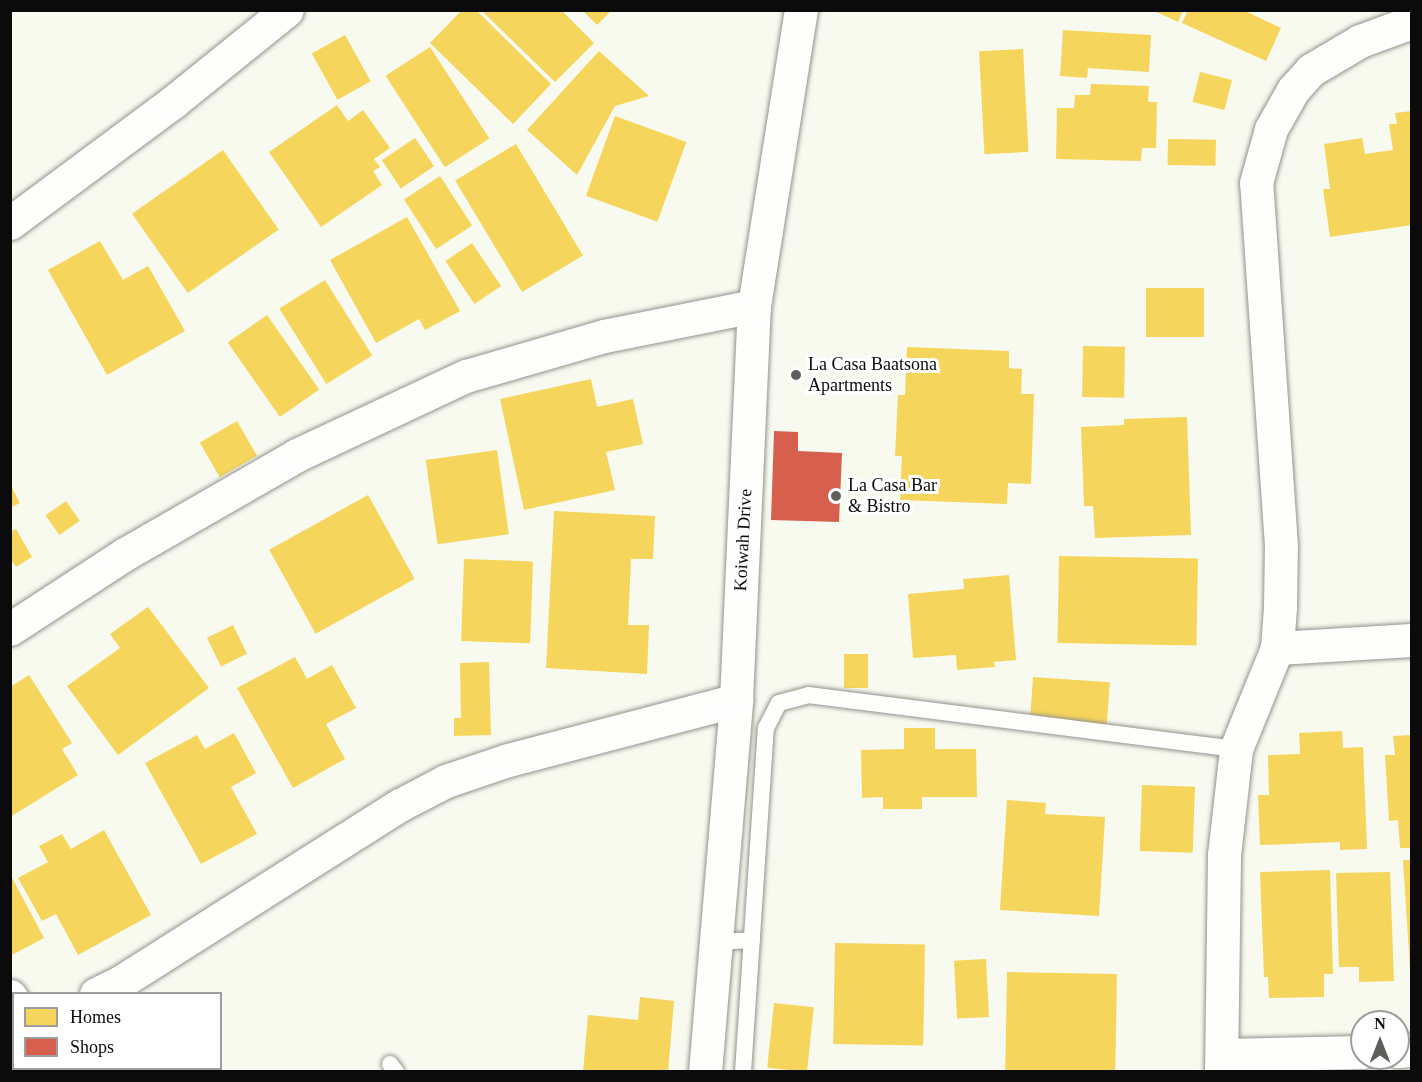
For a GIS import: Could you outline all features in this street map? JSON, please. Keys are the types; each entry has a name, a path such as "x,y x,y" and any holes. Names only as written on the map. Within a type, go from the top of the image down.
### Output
{"street":[{"path":"10,224 173,102 287,10"},
{"name":"Koiwah Drive","path":"705,1071 736,700 754,306 801,10"},
{"path":"1350,1053 1221,1063 1224,855 1236,749 1277,648 1281,546 1256,183 1271,129 1293,90 1311,70 1360,41 1412,22"},
{"path":"10,628 125,554 297,455 466,376 604,336 754,306"},
{"path":"1277,648 1412,640"},
{"path":"98,992 119,983 400,805 446,781 508,760 736,700"}],"lane":[{"path":"743,1071 766,728 779,703 808,695 1236,749"},
{"path":"716,942 753,940"}],"building: Homes":[{"path":"462,10 476,10 551,84 513,124 430,43"},
{"path":"481,10 561,10 594,43 555,82"},
{"path":"582,10 612,10 597,25"},
{"path":"1152,10 1183,10 1178,22"},
{"path":"1188,10 1243,10 1281,28 1266,61 1182,23"},
{"path":"1063,30 1151,35 1149,72 1088,68 1087,78 1060,76"},
{"path":"345,35 371,81 337,100 312,53"},
{"path":"430,47 489,138 445,167 386,76"},
{"path":"1023,49 1028,152 984,154 979,51"},
{"path":"599,51 649,96 615,106 577,175 527,130"},
{"path":"1200,72 1232,80 1225,110 1193,102"},
{"path":"1091,84 1149,86 1148,102 1157,102 1156,148 1142,148 1141,161 1056,159 1057,108 1074,108 1075,95 1090,95"},
{"path":"337,105 348,121 363,110 390,148 374,159 380,167 373,171 382,185 321,227 269,152"},
{"path":"1412,111 1412,225 1330,237 1323,189 1330,189 1324,144 1362,138 1365,154 1393,150 1389,124 1397,124 1395,113"},
{"path":"615,116 686,142 657,222 586,196"},
{"path":"415,138 434,166 401,189 382,160"},
{"path":"1168,139 1216,140 1216,166 1168,165"},
{"path":"516,144 583,255 522,292 455,181"},
{"path":"223,150 279,229 188,293 132,214"},
{"path":"440,176 472,225 436,249 404,199"},
{"path":"407,217 460,311 425,330 419,319 376,343 330,260"},
{"path":"100,241 123,280 148,266 185,331 107,375 48,270"},
{"path":"472,243 501,286 475,304 445,261"},
{"path":"325,280 372,355 326,384 279,309"},
{"path":"1146,288 1204,288 1204,337 1146,337"},
{"path":"267,315 319,390 280,417 228,343"},
{"path":"1083,346 1125,347 1124,398 1082,397"},
{"path":"907,347 1009,351 1009,368 1022,369 1021,394 1034,394 1031,484 1008,483 1007,504 900,500 902,456 895,456 898,395 905,395"},
{"path":"591,379 597,407 633,399 643,444 606,452 615,490 524,510 500,399"},
{"path":"1187,417 1191,535 1095,538 1093,506 1084,506 1081,427 1124,425 1124,419"},
{"path":"237,421 257,456 220,477 200,442"},
{"path":"497,450 509,534 438,544 426,460"},
{"path":"10,484 20,503 10,508"},
{"path":"368,495 415,579 316,634 269,550"},
{"path":"66,501 80,521 59,535 46,515"},
{"path":"554,511 655,516 653,559 631,559 628,625 649,625 647,674 546,668"},
{"path":"16,529 32,557 16,567 10,558 10,532"},
{"path":"1059,556 1198,558 1196,645 1057,643"},
{"path":"464,559 533,561 530,643 461,641"},
{"path":"1009,575 1016,660 994,662 995,667 957,670 956,655 913,658 908,594 964,589 963,579"},
{"path":"148,607 209,688 118,755 67,686 120,648 110,634"},
{"path":"233,625 247,654 221,666 207,638"},
{"path":"844,654 868,654 868,688 844,688"},
{"path":"295,657 307,679 332,665 356,708 326,724 345,759 293,788 237,688"},
{"path":"489,662 491,735 454,736 454,718 461,718 460,663"},
{"path":"29,675 72,743 62,749 78,775 10,817 10,687"},
{"path":"1033,677 1110,682 1107,726 1030,721"},
{"path":"904,728 935,728 935,749 976,749 977,797 922,797 922,809 883,809 883,797 862,798 861,750 904,749"},
{"path":"1342,731 1343,748 1363,747 1367,849 1340,850 1340,842 1260,845 1258,795 1269,795 1268,755 1300,754 1299,733"},
{"path":"234,733 256,773 231,787 257,834 201,864 145,763 197,735 205,749"},
{"path":"1412,735 1412,848 1400,848 1398,820 1389,821 1385,755 1395,755 1393,736"},
{"path":"1142,785 1195,787 1193,853 1140,851"},
{"path":"1007,800 1046,803 1045,814 1105,817 1099,916 1000,910"},
{"path":"104,830 151,915 78,955 56,914 42,921 18,878 48,862 39,846 62,834 71,849"},
{"path":"1403,860 1412,860 1412,969 1410,969"},
{"path":"1330,870 1333,974 1324,974 1324,997 1269,998 1268,977 1264,977 1260,872"},
{"path":"1390,872 1394,981 1359,982 1359,967 1339,967 1336,873"},
{"path":"10,874 44,938 12,955 10,951"},
{"path":"835,943 925,945 923,1046 833,1044"},
{"path":"986,959 989,1017 957,1019 954,961"},
{"path":"1007,972 1117,974 1115,1072 1005,1072"},
{"path":"640,997 674,1001 668,1072 583,1072 588,1015 638,1020"},
{"path":"774,1003 814,1007 807,1072 767,1068"}],"building: Shops":[{"path":"774,431 798,432 798,451 842,453 839,522 771,520"}],"place":[{"name":"La Casa Baatsona Apartments","path":"796,375"},
{"name":"La Casa Bar & Bistro","path":"836,496"}]}
